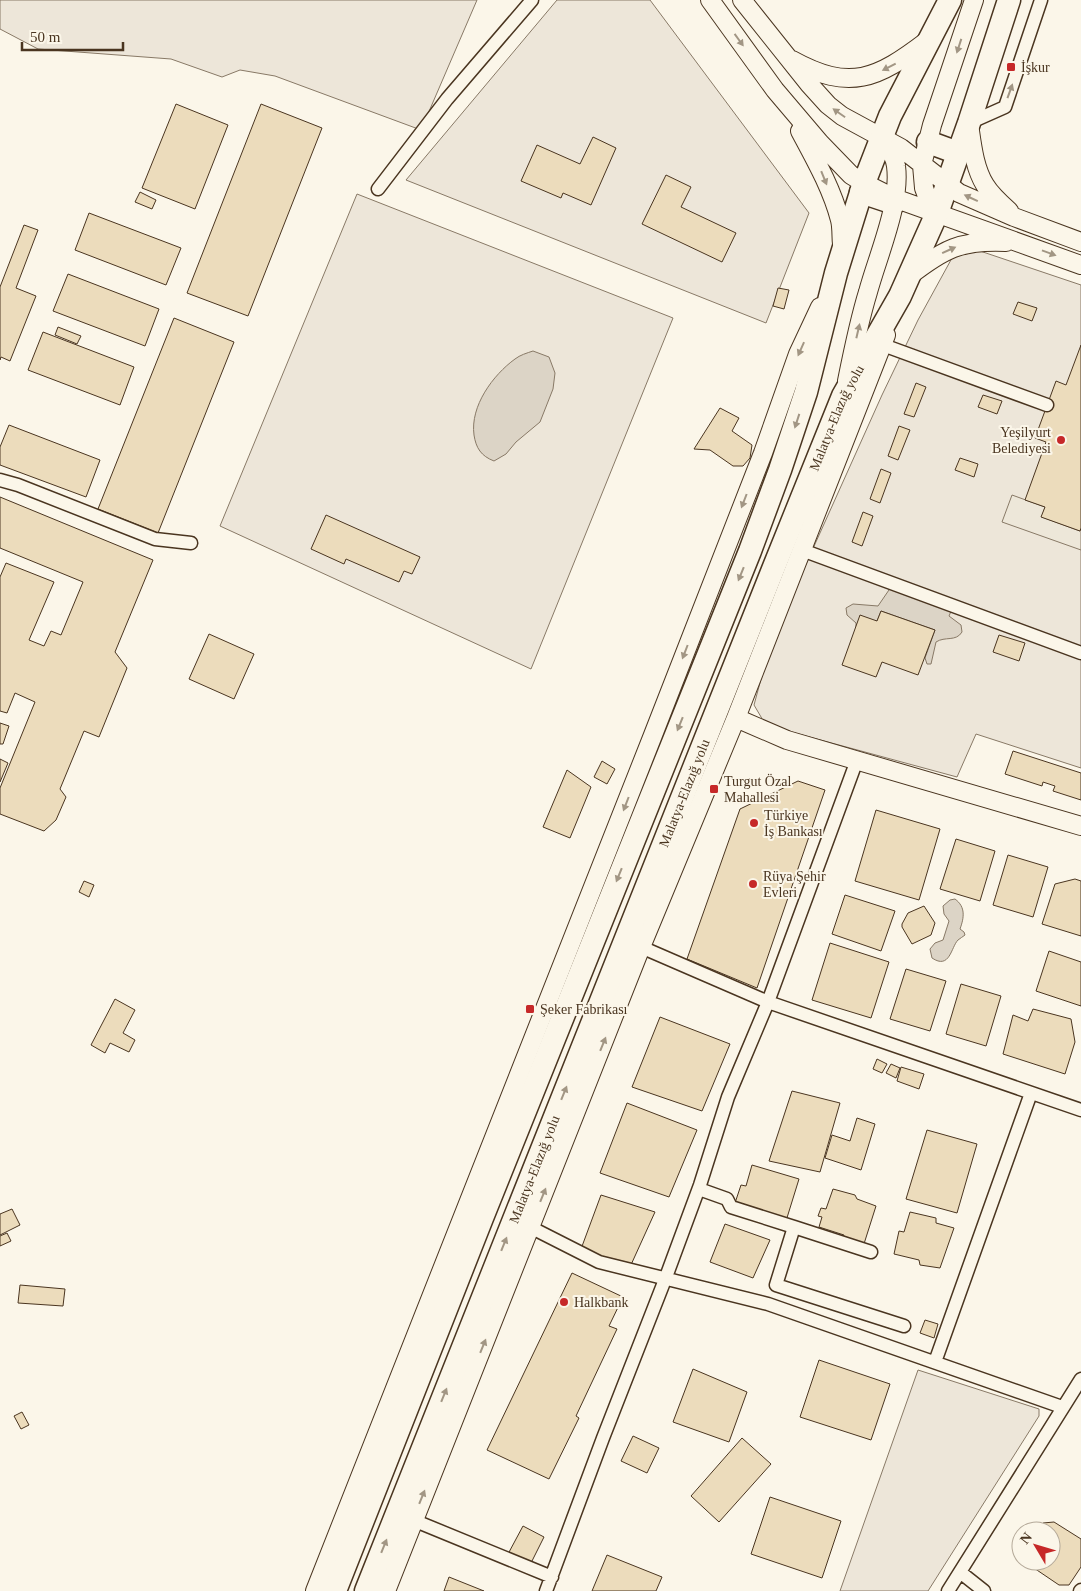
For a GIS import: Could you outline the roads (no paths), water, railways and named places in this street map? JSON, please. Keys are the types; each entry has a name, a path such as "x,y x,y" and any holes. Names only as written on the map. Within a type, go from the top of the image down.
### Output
{"highway":[{"path":"335,1591 482,1218 750,551 806,392 842,251 862,187 901,94 950,0"},
{"name":"Malatya-Elazığ yolu","path":"366,1591 843,396 904,286 937,213 1009,5"},
{"path":"928,142 958,153"},
{"path":"862,187 894,200"}],"street":[{"path":"378,189 448,99 532,0"},
{"path":"710,0 775,90 836,161 862,187"},
{"path":"742,0 828,105 860,126 901,148 947,184 971,199 1081,242"},
{"path":"937,213 928,199 924,188 922,165 974,0"},
{"path":"1014,217 992,195 985,185 975,158 969,124 1004,107 1041,0"},
{"path":"788,57 808,69 825,75 855,78 885,70 903,60 930,39"},
{"path":"775,90 819,167 840,222 842,251"},
{"path":"843,396 867,292 891,221 897,167 894,156 882,137"},
{"path":"894,200 937,213 1081,265"},
{"path":"386,1591 641,947 736,718 883,345 904,286 934,258 953,247 989,241 1020,243"},
{"path":"315,1591 653,735 763,453 798,354 836,273"},
{"path":"883,345 1047,405"},
{"path":"0,480 18,485 155,539 191,543"},
{"path":"802,550 1081,653"},
{"path":"736,718 787,740 1081,826"},
{"path":"546,1591 666,1277 698,1190 728,1097 768,1002 857,760"},
{"path":"641,947 768,1002 1081,1110"},
{"path":"935,1362 1031,1093"},
{"path":"698,1190 727,1199 731,1207 871,1252"},
{"path":"530,1227 599,1262 666,1277 768,1304 1062,1407"},
{"path":"794,1227 776,1285 904,1326"},
{"path":"948,1591 1081,1379"},
{"path":"413,1520 552,1577"},
{"path":"960,1572 984,1591"}],"place":[{"name":"İşkur","path":"1011,67"},
{"name":"Yeşilyurt Belediyesi","path":"1061,440"},
{"name":"Turgut Özal Mahallesi","path":"714,789"},
{"name":"Türkiye İş Bankası","path":"754,823"},
{"name":"Rüya Şehir Evleri","path":"753,884"},
{"name":"Şeker Fabrikası","path":"530,1009"},
{"name":"Halkbank","path":"564,1302"}]}
